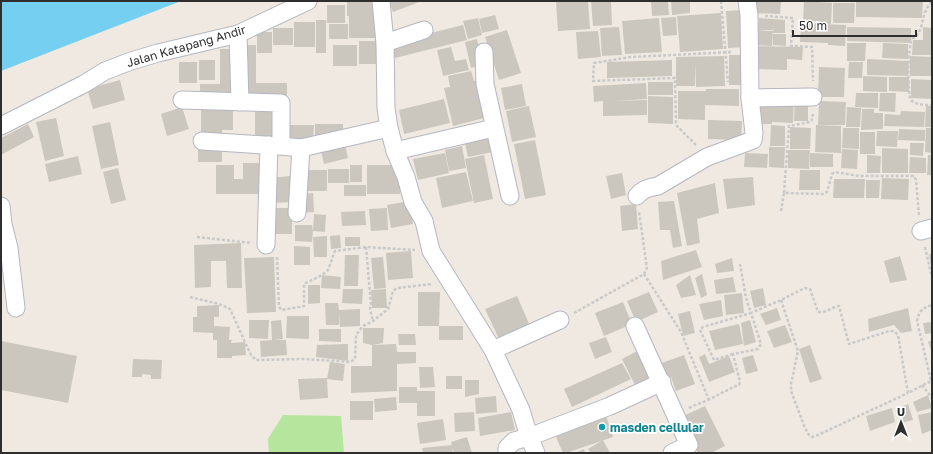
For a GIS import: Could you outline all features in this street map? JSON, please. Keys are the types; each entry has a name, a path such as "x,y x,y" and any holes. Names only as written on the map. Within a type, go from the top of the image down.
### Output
{"street":[{"name":"Jalan Katapang Andir","path":"1,126 84,84 105,71 158,53 238,34 308,1"},
{"path":"381,1 385,43 386,108 395,151 406,177 414,202 424,222 431,251 493,350 521,410 529,437 536,453"},
{"path":"637,196 640,192 658,186 707,157 753,140 754,133 750,98 748,8"},
{"path":"385,43 424,30"},
{"path":"238,34 240,102"},
{"path":"484,52 485,84 510,196"},
{"path":"750,98 813,97"},
{"path":"182,100 281,103 275,145 266,245"},
{"path":"202,141 301,148 389,128"},
{"path":"395,151 494,128"},
{"path":"297,213 301,148"},
{"path":"1,206 10,248 16,308"},
{"path":"493,350 560,320"},
{"path":"635,326 662,382 691,449 672,453"},
{"path":"507,453 507,448 514,441 529,437 610,406 662,382"}],"path":[{"path":"721,1 728,82"},
{"path":"932,2 926,8 918,35 912,39 909,51 909,70 910,94 912,100 915,103 932,105"},
{"path":"748,8 793,18 791,46 812,47 812,120 810,122 790,125 788,128 784,193 781,211"},
{"path":"707,157 676,126 675,78 593,81 594,63 630,57 749,51"},
{"path":"784,193 824,194 827,192 832,174 835,172 859,176 914,176 926,230 932,278"},
{"path":"560,320 644,274 647,268 637,196"},
{"path":"197,237 276,246 279,306 281,310 304,306 304,284 322,275 328,270 335,251 366,247 431,251"},
{"path":"366,247 371,305 370,309 373,321"},
{"path":"740,264 746,298 751,313 761,344 758,349 733,354 714,360 700,330 703,327 751,313 805,288 810,289 818,312 823,313 836,306 840,306 849,344 894,331 898,335 908,392"},
{"path":"644,274 681,332 709,400"},
{"path":"190,297 219,304 230,309 251,355 256,360 305,359 340,362 353,361 355,359 356,335 363,326 373,321 388,309 393,291 397,288 450,282"},
{"path":"781,300 798,351 791,384 791,391 805,428 812,437 931,381 917,321 918,314 923,308 932,305"},
{"path":"695,404 709,400 725,390 739,385 740,382 733,354"},
{"path":"922,385 932,398"}],"green space":[{"path":"283,415 341,416 344,453 269,453 268,439"}],"water":[{"path":"1,1 181,1 1,71"}],"building":[{"path":"347,1 380,1 380,16 347,16"},
{"path":"389,1 422,1 393,12"},
{"path":"588,1 590,29 558,31 556,2"},
{"path":"591,1 611,1 612,25 593,26"},
{"path":"651,1 668,1 669,15 652,16"},
{"path":"671,1 690,1 690,13 672,15"},
{"path":"754,1 781,1 780,14 754,13"},
{"path":"804,1 832,3 831,24 819,23 819,21 803,21"},
{"path":"856,1 923,1 922,18 856,17"},
{"path":"833,3 855,3 854,23 833,23"},
{"path":"327,5 345,5 345,23 327,23"},
{"path":"743,10 746,47 728,48 726,11"},
{"path":"721,13 723,49 680,52 677,16"},
{"path":"495,15 499,29 482,33 479,19"},
{"path":"349,16 379,16 379,38 349,38"},
{"path":"676,17 677,35 663,36 661,18"},
{"path":"478,18 482,35 468,39 463,21"},
{"path":"659,18 662,52 625,54 622,21"},
{"path":"759,18 785,20 785,33 773,33 774,24 773,30 758,30"},
{"path":"316,20 326,20 326,53 316,53"},
{"path":"294,22 315,22 315,47 294,47"},
{"path":"801,23 846,25 845,46 828,45 828,43 800,42"},
{"path":"329,24 348,24 348,39 329,39"},
{"path":"463,25 467,40 395,58 391,43"},
{"path":"619,27 622,55 602,56 600,28"},
{"path":"847,27 911,28 911,43 847,41"},
{"path":"923,27 932,28 932,55 912,55 913,40 923,40"},
{"path":"273,28 293,28 293,45 273,45"},
{"path":"507,30 521,73 499,80 485,37"},
{"path":"752,30 773,31 772,46 751,45"},
{"path":"598,31 601,57 578,59 576,32"},
{"path":"257,32 272,32 272,53 257,53"},
{"path":"773,34 786,34 786,46 773,45"},
{"path":"477,39 484,65 471,68 465,42"},
{"path":"359,41 378,41 378,64 359,64"},
{"path":"847,43 866,43 865,61 847,61"},
{"path":"883,43 908,44 908,59 882,58"},
{"path":"241,45 256,45 256,83 287,83 287,99 243,99"},
{"path":"333,45 357,45 357,66 333,66"},
{"path":"751,46 803,47 802,60 787,59 787,70 751,69"},
{"path":"451,47 455,61 466,59 469,70 443,76 437,50"},
{"path":"220,49 236,49 236,96 200,96 200,84 220,84"},
{"path":"729,55 745,55 745,85 729,85"},
{"path":"724,56 725,86 696,87 695,60 695,86 676,86 676,57"},
{"path":"910,56 932,57 932,76 910,76"},
{"path":"867,59 909,61 908,76 867,75"},
{"path":"199,60 215,60 215,80 199,80"},
{"path":"672,60 672,76 607,78 607,62"},
{"path":"179,62 197,62 197,83 179,83"},
{"path":"849,62 863,62 862,78 848,78"},
{"path":"819,67 845,68 844,97 818,97"},
{"path":"471,71 474,81 478,80 488,117 453,126 444,88 450,87 448,76"},
{"path":"863,76 887,77 887,92 863,91"},
{"path":"889,77 909,77 909,92 889,91"},
{"path":"911,79 932,80 932,99 911,98"},
{"path":"120,80 125,100 93,109 87,89"},
{"path":"648,82 673,82 673,95 648,95"},
{"path":"646,83 647,99 613,101 647,100 647,115 603,116 603,101 594,102 593,86"},
{"path":"522,84 526,106 505,110 501,88"},
{"path":"706,89 739,89 739,106 705,105 705,120 678,119 678,91 706,91"},
{"path":"856,93 878,93 878,108 855,107"},
{"path":"880,93 896,93 895,112 879,111"},
{"path":"648,96 673,97 673,124 648,123"},
{"path":"756,98 794,100 793,123 772,122 772,124 756,124"},
{"path":"444,99 450,123 404,134 399,110"},
{"path":"795,99 808,100 808,121 794,121"},
{"path":"819,101 846,102 845,125 818,125"},
{"path":"201,106 233,106 233,130 222,130 222,135 201,135"},
{"path":"529,106 536,137 512,142 506,111"},
{"path":"926,106 932,106 932,127 925,127"},
{"path":"182,107 189,129 167,136 161,114"},
{"path":"847,107 861,108 860,127 846,127"},
{"path":"862,109 874,109 874,113 883,113 883,129 861,130"},
{"path":"901,111 925,112 924,127 884,126 885,114 900,115"},
{"path":"255,112 276,112 276,139 255,139"},
{"path":"56,118 64,156 45,161 36,122"},
{"path":"708,120 742,121 741,140 708,139"},
{"path":"110,122 119,165 101,169 92,126"},
{"path":"28,124 34,137 1,155 1,138"},
{"path":"315,124 343,124 343,136 315,136"},
{"path":"287,125 314,125 313,144 287,144"},
{"path":"771,125 785,126 785,146 770,146"},
{"path":"816,125 841,126 841,153 815,152"},
{"path":"790,127 811,128 810,149 790,149"},
{"path":"843,128 859,128 859,149 842,148"},
{"path":"926,128 932,128 932,153 925,152"},
{"path":"899,129 925,130 925,141 898,140"},
{"path":"877,131 898,131 897,147 876,146"},
{"path":"860,132 875,132 875,154 860,154"},
{"path":"489,133 493,152 468,157 464,139"},
{"path":"535,140 546,195 525,199 514,144"},
{"path":"910,143 924,143 923,156 910,155"},
{"path":"345,144 348,158 324,164 321,151"},
{"path":"198,146 222,146 222,162 198,162"},
{"path":"462,146 466,168 449,171 445,150"},
{"path":"769,147 785,147 784,168 769,167"},
{"path":"882,148 908,149 908,173 882,173"},
{"path":"842,149 858,150 857,169 841,168"},
{"path":"788,150 810,150 809,169 788,168"},
{"path":"445,153 449,173 418,180 413,159"},
{"path":"745,153 768,154 767,168 744,167"},
{"path":"810,153 833,154 833,167 810,167"},
{"path":"484,155 493,199 474,203 465,159"},
{"path":"867,155 881,156 880,173 867,173"},
{"path":"928,155 932,155 932,175 927,175"},
{"path":"78,156 82,174 49,182 45,164"},
{"path":"910,157 926,158 926,173 909,173"},
{"path":"243,163 262,163 262,194 216,194 216,165 234,165 234,179 243,179"},
{"path":"350,165 362,165 362,182 350,182"},
{"path":"367,165 400,165 400,194 367,194"},
{"path":"118,168 126,200 111,204 103,172"},
{"path":"328,169 349,169 349,183 328,183"},
{"path":"301,170 327,170 327,191 301,191"},
{"path":"800,170 820,170 820,190 799,190"},
{"path":"466,172 473,201 442,208 436,178"},
{"path":"622,173 626,195 611,199 606,176"},
{"path":"290,176 293,202 271,203 269,178"},
{"path":"753,177 755,205 727,209 723,179"},
{"path":"882,178 909,179 908,200 881,199"},
{"path":"834,179 865,179 864,198 833,198"},
{"path":"866,180 880,180 879,198 866,198"},
{"path":"715,183 719,213 697,219 700,243 687,246 677,193"},
{"path":"344,185 366,185 366,196 344,196"},
{"path":"313,193 314,212 302,213 301,194"},
{"path":"409,201 413,224 391,228 387,205"},
{"path":"674,201 682,246 673,248 670,230 660,230 658,202"},
{"path":"636,204 638,229 622,231 620,206"},
{"path":"272,208 292,208 292,234 271,234"},
{"path":"387,208 388,230 371,231 369,209"},
{"path":"365,211 366,225 342,226 341,212"},
{"path":"314,214 326,215 325,232 313,231"},
{"path":"295,225 312,225 312,242 295,241"},
{"path":"340,235 341,248 331,249 330,236"},
{"path":"327,236 327,257 314,257 313,237"},
{"path":"345,237 360,237 360,246 345,246"},
{"path":"241,243 242,288 227,288 226,261 211,261 211,287 195,288 194,245"},
{"path":"294,246 310,247 310,265 294,265"},
{"path":"696,250 702,267 663,280 661,261"},
{"path":"411,251 413,278 388,280 386,253"},
{"path":"929,254 932,254 932,267 931,267"},
{"path":"345,255 359,255 358,286 344,286"},
{"path":"900,256 907,280 890,283 884,261"},
{"path":"274,257 276,312 247,313 244,258"},
{"path":"383,257 386,288 374,289 371,258"},
{"path":"732,258 734,271 717,273 715,264"},
{"path":"702,274 707,295 701,298 695,278"},
{"path":"322,275 341,277 340,289 321,288"},
{"path":"690,275 696,295 681,298 676,285"},
{"path":"733,277 736,292 716,294 714,280"},
{"path":"308,285 320,285 320,303 308,304"},
{"path":"763,288 766,305 754,308 750,291"},
{"path":"343,289 363,289 362,304 342,303"},
{"path":"386,289 387,308 372,308 371,290"},
{"path":"418,292 440,292 439,326 418,326"},
{"path":"649,292 658,312 636,322 627,301"},
{"path":"742,293 744,313 726,315 724,295"},
{"path":"517,296 530,326 499,339 485,309"},
{"path":"721,300 723,316 704,320 699,304"},
{"path":"623,302 632,324 604,336 595,313"},
{"path":"325,303 338,303 339,310 360,309 360,326 340,327 339,314 339,325 326,325"},
{"path":"219,305 219,317 214,317 214,326 230,327 229,340 232,340 231,343 245,342 246,355 232,356 232,358 217,358 217,340 213,340 213,333 193,332 193,317 197,317 197,306"},
{"path":"777,308 781,320 766,325 760,314"},
{"path":"908,308 912,331 901,333 894,325 869,332 868,319"},
{"path":"690,311 695,333 683,336 678,314"},
{"path":"287,316 309,316 309,339 286,338"},
{"path":"249,320 269,320 268,339 249,338"},
{"path":"281,320 283,339 274,340 286,340 287,355 261,357 260,341 272,340 271,321"},
{"path":"750,320 756,342 744,346 741,323"},
{"path":"932,322 932,333 925,334 923,323"},
{"path":"739,324 743,344 715,350 709,331"},
{"path":"785,325 792,342 774,348 767,331"},
{"path":"439,326 463,326 463,340 439,340"},
{"path":"363,328 384,328 383,343 372,345 363,343"},
{"path":"319,329 341,329 341,342 319,341"},
{"path":"398,334 415,334 416,345 399,345"},
{"path":"606,337 612,352 595,359 589,343"},
{"path":"932,340 932,349 931,350 928,342"},
{"path":"1,341 77,356 68,403 1,390"},
{"path":"348,344 348,361 316,357 317,345"},
{"path":"396,344 397,352 416,352 416,363 397,364 397,391 351,393 351,366 372,366 372,345"},
{"path":"810,345 822,379 810,383 799,349"},
{"path":"643,348 656,377 636,387 622,359"},
{"path":"705,354 709,364 729,356 735,372 709,382 699,357"},
{"path":"684,355 695,384 676,391 671,377 664,379 659,364"},
{"path":"753,355 758,371 746,374 742,358"},
{"path":"133,359 162,360 161,379 151,379 151,375 142,374 142,377 132,377"},
{"path":"330,362 345,364 343,381 327,379"},
{"path":"622,363 631,379 572,407 564,389"},
{"path":"419,367 433,367 435,387 420,388"},
{"path":"446,376 462,376 462,389 446,389"},
{"path":"327,378 328,398 300,400 298,379"},
{"path":"465,380 479,380 479,394 465,397"},
{"path":"399,387 417,387 417,391 435,391 435,416 417,416 417,403 399,403"},
{"path":"928,395 932,408 917,412 913,402"},
{"path":"496,396 497,412 476,414 475,398"},
{"path":"396,397 397,410 375,412 374,399"},
{"path":"350,401 373,401 373,420 350,420"},
{"path":"908,404 913,420 901,423 897,409"},
{"path":"705,406 725,446 711,453 698,453 681,417"},
{"path":"892,408 895,422 870,431 866,416"},
{"path":"474,412 475,431 455,432 454,413"},
{"path":"511,412 515,430 480,436 478,418"},
{"path":"605,412 613,437 563,453 553,430"},
{"path":"932,412 932,430 922,434 918,415"},
{"path":"443,419 446,440 420,444 417,423"},
{"path":"467,437 472,453 454,453 452,447 453,453 423,453 422,448 452,445 451,442"},
{"path":"603,440 610,453 591,453 588,449"},
{"path":"584,449 585,453 575,453"}],"place":[{"name":"masden cellular","path":"602,427"}]}
